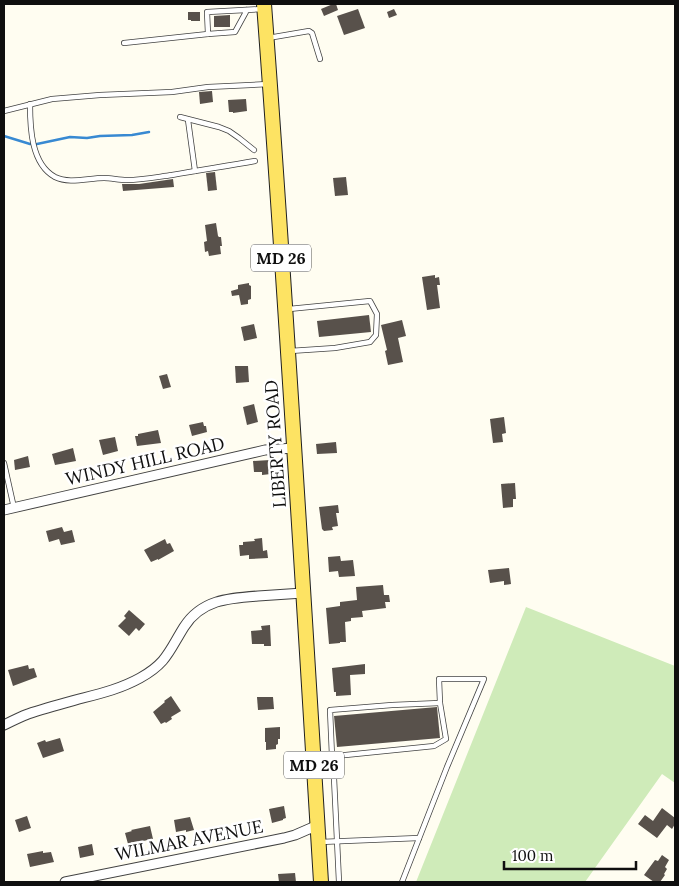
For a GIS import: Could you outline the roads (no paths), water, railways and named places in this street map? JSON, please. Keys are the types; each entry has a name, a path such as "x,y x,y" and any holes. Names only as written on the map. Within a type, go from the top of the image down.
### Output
{"main road":[{"name":"LIBERTY ROAD","path":"264,6 288,351 321,882"}],"street":[{"name":"WINDY HILL ROAD","path":"4,510 265,450 294,448"},
{"path":"4,725 26,714 124,687 141,678 164,661 185,625 201,609 210,604 234,598 303,593"},
{"name":"WILMAR AVENUE","path":"65,882 284,838 318,825"}],"lane":[{"path":"208,34 207,12 247,10 264,6"},
{"path":"124,43 235,32 247,10"},
{"path":"266,38 312,33 320,59"},
{"path":"4,111 52,100 100,95 172,92 208,87 270,84"},
{"path":"30,104 31,137 40,162 55,177 66,180 105,178 127,180 255,161"},
{"path":"180,117 229,131 254,150"},
{"path":"188,120 195,171"},
{"path":"285,310 370,301 377,314 376,335 370,342 335,348 288,351"},
{"path":"4,463 14,508"},
{"path":"402,882 484,679 439,679 440,702 446,740"},
{"path":"332,756 330,710 440,702"},
{"path":"313,758 434,746 446,740 457,744"},
{"path":"334,778 339,882"},
{"path":"319,842 419,838"}],"waterway":[{"path":"37,144 70,137 87,138 149,132"},
{"path":"4,136 30,144"}]}
